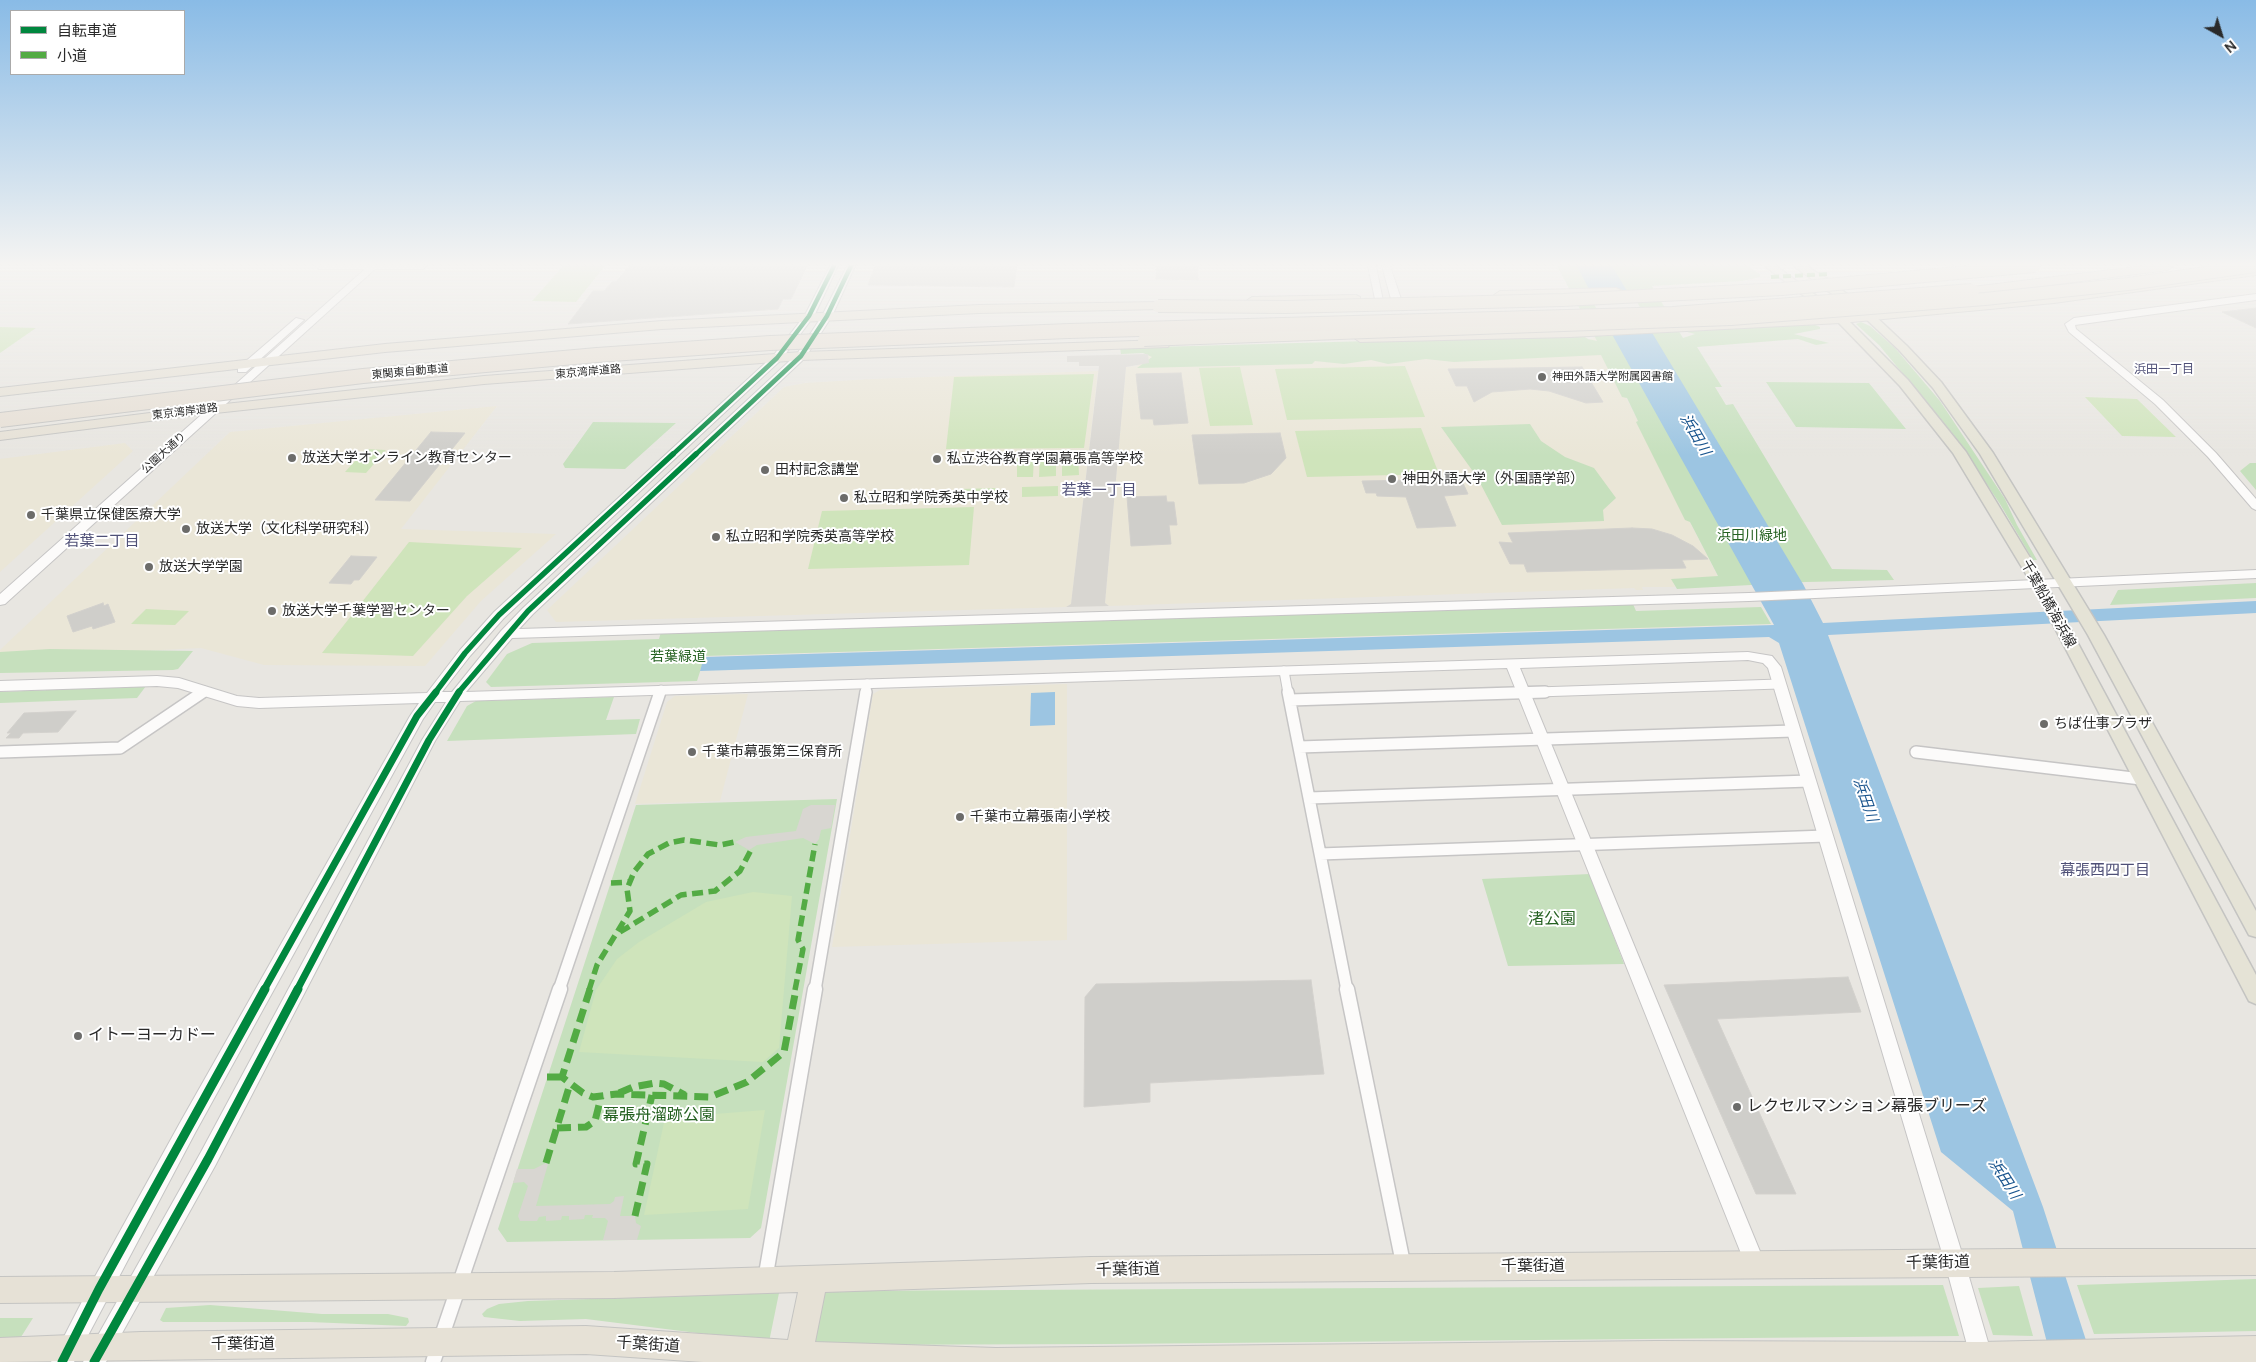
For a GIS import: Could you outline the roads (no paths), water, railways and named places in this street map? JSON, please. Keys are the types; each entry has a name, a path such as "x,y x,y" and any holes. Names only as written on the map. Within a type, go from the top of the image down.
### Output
{"highway":[{"path":"0,392 251,362 611,330"},
{"name":"東関東自動車道","path":"0,410 276,375 652,340 855,330"},
{"name":"東関東自動車道","path":"0,420 268,386 607,354 930,336 1141,330"},
{"name":"東京湾岸道路","path":"0,436 213,409 484,380 801,356 1144,340 1460,330"},
{"path":"950,350 1641,330"},
{"name":"千葉街道","path":"0,1290 460,1286 765,1280 1091,1270 1756,1266 2012,1262 2256,1262"},
{"path":"799,1356 814,1278"},
{"name":"千葉街道","path":"0,1352 65,1356 436,1352 586,1340 799,1356 996,1362 1903,1354 1982,1359 2012,1354 2104,1355 2256,1350"}],"main road":[{"name":"千葉船橋海浜線","path":"1852,330 1904,383 1959,452 2039,584 2256,995"},
{"name":"千葉船橋海浜線","path":"1883,330 1937,385 2013,494 2096,635 2256,929"}],"street":[{"name":"公園大通り","path":"0,588 287,330"},
{"name":"公園大通り","path":"0,601 302,330"},
{"path":"65,1356 99,1289 378,784 431,697 465,653 499,615 777,358 799,330"},
{"path":"98,1355 208,1159 396,801 429,740 456,696 506,634 801,356 818,330"},
{"path":"2072,330 2159,402 2212,455 2256,506"},
{"path":"506,634 1749,597 2256,574"},
{"path":"0,686 157,681 179,683 237,701 259,703 1748,656 1772,662 1955,1263 1982,1359"},
{"path":"1512,664 1756,1266"},
{"path":"1284,671 1364,1083 1404,1268"},
{"path":"765,1280 867,684"},
{"path":"1290,700 1779,684"},
{"path":"436,1352 661,690"},
{"path":"0,752 120,748 204,691"},
{"path":"1299,747 1793,730"},
{"path":"1916,752 2141,779"},
{"path":"1309,798 1809,781"},
{"path":"1320,854 1826,836"}],"water":[{"name":"浜田川","path":"1610,330 1650,330 1803,584 1823,623 2256,601 2256,613 1828,635 2043,1207 2093,1362 2052,1362 2013,1211 1941,1152 1779,643 1769,637 700,671 704,657 1774,625"},
{"path":"1055,692 1055,725 1030,726 1031,693"}],"place":[{"name":"神田外語大学附属図書館","path":"1542,377"},
{"name":"放送大学オンライン教育センター","path":"292,458"},
{"name":"私立渋谷教育学園幕張高等学校","path":"937,459"},
{"name":"田村記念講堂","path":"765,470"},
{"name":"神田外語大学（外国語学部）","path":"1392,479"},
{"name":"私立昭和学院秀英中学校","path":"844,498"},
{"name":"千葉県立保健医療大学","path":"31,515"},
{"name":"放送大学（文化科学研究科）","path":"186,529"},
{"name":"私立昭和学院秀英高等学校","path":"716,537"},
{"name":"放送大学学園","path":"149,567"},
{"name":"放送大学千葉学習センター","path":"272,611"},
{"name":"ちば仕事プラザ","path":"2044,724"},
{"name":"千葉市幕張第三保育所","path":"692,752"},
{"name":"千葉市立幕張南小学校","path":"960,817"},
{"name":"イトーヨーカドー","path":"78,1036"},
{"name":"レクセルマンション幕張ブリーズ","path":"1737,1107"}],"district":[{"name":"浜田一丁目","path":"2164,370"},
{"name":"若葉一丁目","path":"1099,491"},
{"name":"若葉二丁目","path":"102,542"},
{"name":"幕張西四丁目","path":"2105,871"}],"park label":[{"name":"浜田川緑地","path":"1752,536"},
{"name":"若葉緑道","path":"678,657"},
{"name":"渚公園","path":"1552,920"},
{"name":"幕張舟溜跡公園","path":"659,1116"}]}
